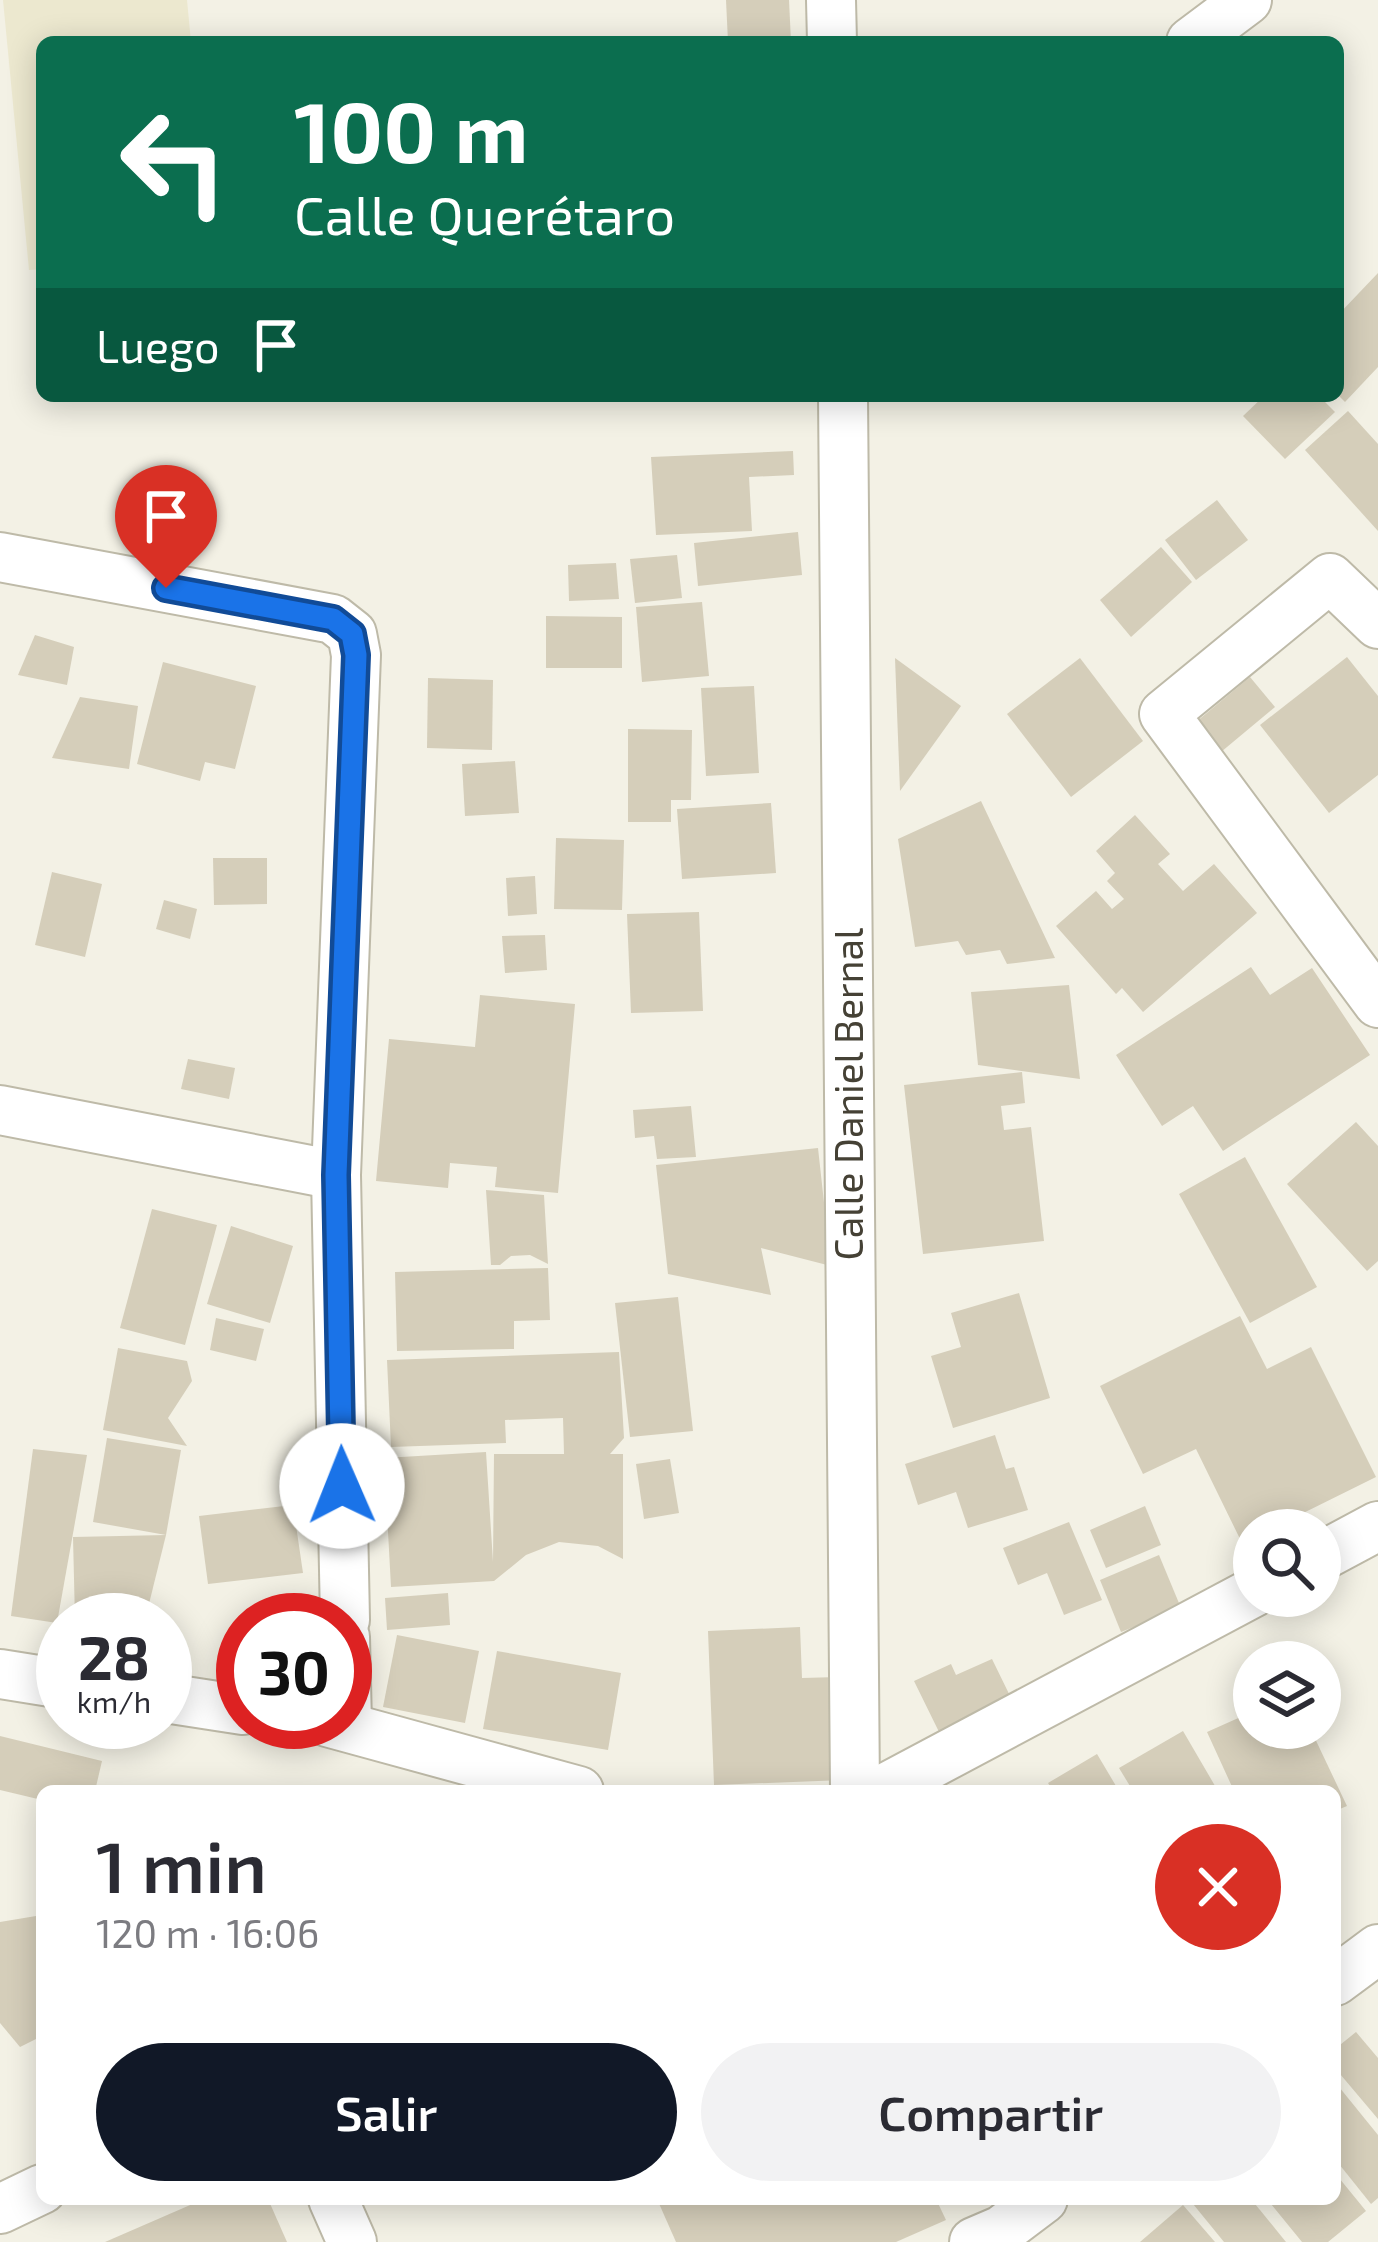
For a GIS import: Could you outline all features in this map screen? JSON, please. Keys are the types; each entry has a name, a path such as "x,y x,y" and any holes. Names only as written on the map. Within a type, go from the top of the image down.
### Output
{"street":[{"path":"831,0 832,36"},
{"path":"1198,36 1247,0"},
{"name":"Calle Daniel Bernal","path":"844,402 855,1785"},
{"path":"0,557 333,619 352,634 356,655 336,1175 344,1593"},
{"path":"1378,624 1330,578 1164,713 1378,1003"},
{"path":"0,1110 336,1175"},
{"path":"1341,1546 1378,1526"},
{"path":"891,1785 1233,1603"},
{"path":"0,1674 36,1680"},
{"path":"372,1734 557,1785"},
{"path":"1341,1977 1378,1949"},
{"path":"0,2209 36,2192"},
{"path":"336,2205 352,2242"},
{"path":"994,2228 1033,2205"}],"shaded area":[{"path":"3,0 187,0 190,36 36,36 36,269 29,270"}],"building":[{"path":"726,0 789,0 791,36 728,36"},
{"path":"1378,273 1378,367 1345,402 1344,401 1344,309"},
{"path":"1258,402 1325,402 1335,412 1285,459 1243,416"},
{"path":"1348,411 1378,444 1378,531 1305,450"},
{"path":"793,451 794,475 749,477 752,531 656,535 651,457"},
{"path":"1217,500 1248,540 1196,580 1165,540"},
{"path":"798,532 802,575 698,586 694,543"},
{"path":"1161,547 1192,582 1131,637 1100,600"},
{"path":"677,555 682,598 635,603 630,559"},
{"path":"616,563 619,599 569,601 568,565"},
{"path":"702,602 709,676 642,682 636,607"},
{"path":"546,616 622,617 622,668 546,668"},
{"path":"35,635 74,647 67,685 18,675"},
{"path":"1347,657 1378,696 1378,775 1329,813 1260,725"},
{"path":"895,658 961,706 900,791"},
{"path":"1080,658 1143,741 1071,797 1007,714"},
{"path":"163,662 256,686 235,769 205,762 200,781 137,764"},
{"path":"1250,677 1275,707 1221,752 1196,722"},
{"path":"428,678 493,680 492,750 427,748"},
{"path":"754,686 759,773 706,776 701,688"},
{"path":"80,697 138,706 129,769 52,758"},
{"path":"628,729 692,730 691,800 671,800 671,822 628,822"},
{"path":"515,761 519,813 465,816 462,764"},
{"path":"981,801 1055,958 1007,964 1000,950 966,955 958,941 915,947 898,839"},
{"path":"771,803 776,873 682,879 677,809"},
{"path":"1135,815 1170,854 1158,864 1183,891 1214,864 1257,913 1143,1012 1122,988 1116,994 1056,926 1096,891 1112,909 1124,899 1107,881 1115,873 1096,851"},
{"path":"556,838 624,840 622,910 554,909"},
{"path":"213,858 267,858 267,904 214,905"},
{"path":"52,872 102,884 85,957 35,945"},
{"path":"535,876 537,914 508,916 506,878"},
{"path":"164,900 197,909 190,939 156,929"},
{"path":"699,912 703,1011 631,1013 627,914"},
{"path":"545,935 547,970 505,973 502,936"},
{"path":"1251,967 1270,995 1312,968 1370,1055 1223,1151 1193,1106 1162,1126 1116,1055"},
{"path":"1069,985 1080,1079 978,1065 971,992"},
{"path":"480,995 575,1004 558,1193 495,1187 497,1167 450,1163 448,1188 376,1181 389,1039 475,1047"},
{"path":"188,1059 235,1068 229,1099 181,1089"},
{"path":"1022,1072 1025,1103 1001,1106 1004,1130 1031,1127 1044,1241 923,1254 904,1085"},
{"path":"691,1106 696,1157 657,1159 654,1136 635,1138 633,1110"},
{"path":"1356,1122 1378,1146 1378,1261 1367,1271 1287,1184"},
{"path":"818,1148 831,1266 761,1248 771,1295 668,1274 656,1165"},
{"path":"1245,1157 1317,1287 1250,1323 1179,1194"},
{"path":"486,1190 544,1195 548,1264 530,1255 511,1256 500,1265 491,1265"},
{"path":"152,1209 217,1225 185,1345 120,1328"},
{"path":"231,1226 293,1246 270,1323 207,1304"},
{"path":"548,1268 550,1320 514,1321 514,1349 397,1351 395,1272"},
{"path":"1019,1293 1050,1398 953,1428 931,1356 961,1347 951,1313"},
{"path":"678,1297 693,1431 630,1437 615,1303"},
{"path":"1240,1316 1267,1369 1311,1347 1376,1477 1311,1509 1233,1509 1233,1525 1196,1449 1143,1474 1100,1386"},
{"path":"216,1318 264,1329 256,1361 210,1350"},
{"path":"118,1348 187,1361 192,1381 168,1418 187,1446 103,1430"},
{"path":"619,1352 624,1438 610,1454 623,1454 623,1559 598,1546 559,1542 526,1555 494,1581 391,1587 384,1458 486,1452 493,1562 494,1454 564,1454 563,1418 505,1420 506,1443 391,1447 387,1360"},
{"path":"995,1435 1006,1469 1014,1467 1028,1510 968,1528 956,1492 918,1505 905,1464"},
{"path":"107,1438 181,1450 166,1535 93,1522"},
{"path":"33,1449 87,1455 62,1593 36,1593 36,1620 11,1616"},
{"path":"670,1459 679,1513 644,1519 636,1464"},
{"path":"293,1505 303,1573 208,1584 199,1516"},
{"path":"1145,1506 1161,1545 1106,1568 1090,1530"},
{"path":"1069,1522 1102,1600 1064,1615 1047,1573 1018,1585 1003,1548"},
{"path":"166,1535 152,1593 74,1593 73,1537"},
{"path":"1159,1555 1181,1608 1121,1632 1100,1580"},
{"path":"448,1593 450,1625 387,1630 385,1598"},
{"path":"800,1627 802,1678 838,1677 843,1780 714,1785 708,1631"},
{"path":"397,1635 479,1651 465,1723 383,1707"},
{"path":"497,1651 621,1673 608,1750 483,1729"},
{"path":"992,1659 1013,1702 941,1736 914,1681 951,1664 956,1675"},
{"path":"1233,1720 1233,1749 1320,1749 1337,1785 1231,1785 1207,1732"},
{"path":"1183,1731 1214,1785 1129,1785 1119,1768"},
{"path":"0,1736 36,1745 36,1749 102,1761 96,1785 36,1785 36,1799 0,1790"},
{"path":"1097,1754 1115,1785 1049,1785"},
{"path":"36,1916 36,2039 20,2047 0,2023 0,1922"},
{"path":"1356,2032 1378,2058 1378,2119 1341,2075 1341,2044"},
{"path":"1341,2089 1378,2135 1378,2198 1371,2204 1341,2166"},
{"path":"1341,2180 1366,2211 1328,2242 1302,2242 1272,2205 1341,2205"},
{"path":"190,2205 271,2205 287,2242 105,2242"},
{"path":"660,2205 939,2205 946,2220 896,2242 676,2242"},
{"path":"1183,2205 1215,2242 1140,2242"},
{"path":"1194,2205 1256,2205 1286,2242 1224,2242"}],"route":[{"path":"166,588 333,619 352,634 356,655 336,1175 342,1486"}]}
